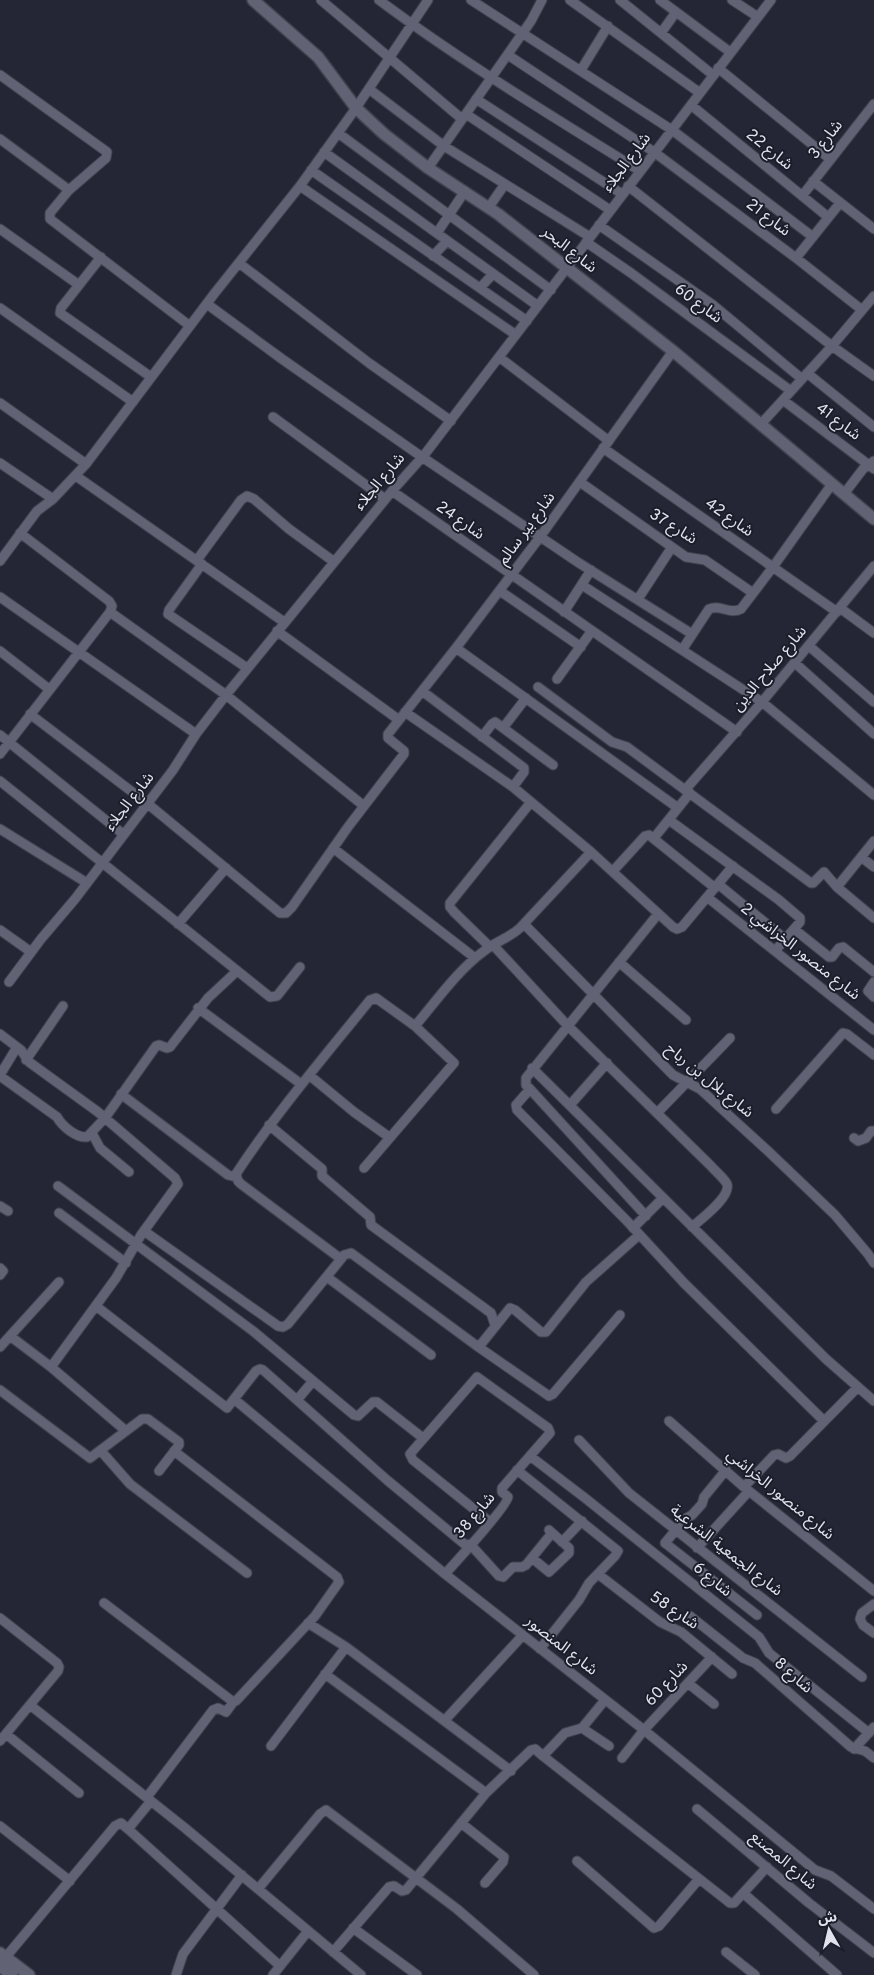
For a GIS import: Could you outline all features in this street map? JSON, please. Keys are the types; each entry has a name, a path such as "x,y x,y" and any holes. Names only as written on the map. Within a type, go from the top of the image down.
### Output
{"street":[{"name":"شارع البحر","path":"253,0 318,57 356,108 384,134 428,168 489,207 673,351 874,519"},
{"path":"321,0 390,58 464,116 610,210"},
{"path":"379,0 412,25 640,171"},
{"path":"0,561 37,511 53,499 86,464 206,304 300,186 356,108 428,0"},
{"path":"471,0 672,130 813,237"},
{"path":"428,168 508,55 542,0"},
{"path":"570,0 700,93"},
{"path":"620,0 830,159"},
{"path":"660,0 730,52"},
{"path":"732,0 758,17"},
{"name":"شارع الجلاء","path":"9,982 148,804 196,734 284,622 384,499 451,421 771,0"},
{"path":"661,32 676,12"},
{"path":"581,70 608,26"},
{"name":"شارع 21","path":"508,55 654,152 862,310"},
{"path":"0,75 107,152 106,158 69,190 50,213 49,218 190,326"},
{"name":"شارع 60","path":"369,89 444,146 505,184 588,240 791,391"},
{"path":"476,99 622,194"},
{"name":"شارع 3","path":"802,196 874,104"},
{"name":"شارع 22","path":"691,105 828,217"},
{"path":"338,133 551,290"},
{"path":"0,139 69,190"},
{"path":"324,152 538,306"},
{"path":"311,170 527,320"},
{"path":"813,182 874,229"},
{"path":"489,207 505,184"},
{"path":"300,186 516,335"},
{"path":"628,186 832,346 874,376"},
{"path":"436,233 465,191"},
{"path":"796,258 840,203"},
{"path":"599,225 713,305 804,376 874,427"},
{"path":"0,229 79,285"},
{"path":"433,256 447,241"},
{"path":"101,257 61,308 61,315 151,377"},
{"path":"239,263 369,363 451,421"},
{"path":"480,288 493,274"},
{"path":"761,424 832,346 874,296"},
{"path":"206,304 422,457 540,537 692,634"},
{"path":"0,308 133,402"},
{"name":"شارع بير سالم","path":"364,806 404,752 387,737 388,734 500,591 673,351"},
{"name":"شارع 42","path":"499,358 606,444 773,567 874,633"},
{"name":"شارع 41","path":"783,400 872,465"},
{"path":"0,403 86,464"},
{"path":"273,417 384,499"},
{"path":"0,463 53,499"},
{"path":"844,494 865,467 872,465"},
{"path":"76,476 284,622"},
{"name":"شارع 37","path":"580,482 686,557 705,560 753,593"},
{"path":"682,650 711,607 737,611 743,606 832,484"},
{"name":"شارع 24","path":"392,490 511,576 737,732"},
{"path":"248,668 168,614 199,562 241,500 247,496 254,499 294,533 333,561"},
{"path":"0,754 110,612 112,606 109,601 20,534"},
{"path":"638,599 672,547"},
{"name":"شارع صلاح الدين","path":"654,838 678,808 688,791 874,566"},
{"path":"564,612 591,570"},
{"path":"582,585 762,702 874,795"},
{"path":"500,591 581,647"},
{"path":"0,597 196,734"},
{"path":"30,714 148,804 280,913 283,914 292,907 364,806 226,696 110,612"},
{"path":"277,631 399,720"},
{"path":"557,679 592,632"},
{"path":"809,646 874,702"},
{"path":"456,648 678,808"},
{"path":"0,651 49,689"},
{"path":"795,663 874,734"},
{"path":"538,687 612,742 625,746 688,791 811,883 824,872 837,887 874,918"},
{"path":"422,692 524,768 524,772 512,787"},
{"path":"503,728 526,698"},
{"path":"405,712 531,802 613,871 673,927 679,928 733,866"},
{"path":"482,737 494,722 553,765"},
{"path":"0,735 123,834"},
{"path":"0,781 270,997 275,998 300,967"},
{"path":"531,802 450,903 454,912 491,946 567,1025 726,1183 727,1190 722,1200 692,1227"},
{"path":"669,820 799,917 801,920 774,951"},
{"path":"0,829 87,883"},
{"path":"613,871 645,836 649,835 785,939"},
{"path":"837,887 874,841"},
{"path":"333,848 475,958"},
{"path":"415,1026 449,985 475,958 524,924 590,852"},
{"path":"861,857 874,866"},
{"path":"178,924 226,868"},
{"name":"شارع منصور الخراشي 2","path":"707,897 874,1030"},
{"path":"646,1216 530,1089 526,1084 526,1078 532,1068 658,914"},
{"name":"شارع بلال بن رباح","path":"524,924 594,992 602,1003 673,1075 700,1089 768,1151 834,1216 874,1263"},
{"path":"794,928 829,957 832,957 839,948 843,947 874,972"},
{"path":"0,930 31,952"},
{"path":"619,962 686,1020"},
{"path":"17,1047 0,1075 57,1117 61,1124 82,1137 87,1137 105,1118 156,1046 170,1047 198,1008 237,971"},
{"path":"874,982 868,991 874,997"},
{"path":"236,1177 236,1174 269,1125 372,998 380,1000 415,1026 454,1063 364,1168"},
{"path":"26,1060 63,1006"},
{"path":"198,1008 301,1084"},
{"path":"776,1109 843,1033 874,1055"},
{"path":"0,1034 23,1052 26,1060 105,1118 175,1178 178,1184 144,1231 126,1262 96,1306 51,1367"},
{"path":"657,1113 730,1038"},
{"path":"570,1105 606,1063"},
{"path":"532,1068 826,1359 874,1401"},
{"path":"309,1075 354,1112 389,1137"},
{"path":"530,1089 516,1104 517,1110 554,1146 703,1303 824,1422"},
{"path":"121,1094 228,1175 236,1177 241,1184 341,1259"},
{"path":"269,1125 322,1169 322,1176 370,1217 371,1225 491,1313 495,1325"},
{"path":"854,1138 862,1141 871,1131 874,1131"},
{"path":"92,1133 100,1148 129,1172"},
{"path":"58,1186 253,1331 355,1416 375,1402 423,1438 411,1452 412,1458 490,1522"},
{"path":"477,1346 482,1343 506,1312 512,1308 541,1332 546,1332 586,1282 636,1232 646,1216 664,1198"},
{"path":"0,1206 8,1211"},
{"path":"59,1212 126,1262"},
{"path":"144,1231 281,1326 288,1324 344,1255 351,1253 477,1346 549,1396 620,1315"},
{"path":"0,1268 3,1271 0,1276"},
{"path":"327,1277 431,1355"},
{"path":"0,1347 59,1282"},
{"path":"96,1306 228,1408 256,1371 263,1370 387,1480 469,1546 501,1577 506,1575 513,1567 524,1566 551,1532 569,1548 569,1553 550,1572 546,1572 532,1558"},
{"path":"10,1336 51,1367 126,1431"},
{"name":"شارع 38","path":"423,1438 477,1377 550,1431 501,1489 508,1497 508,1500 445,1574"},
{"path":"298,1400 313,1381"},
{"path":"697,1548 774,1455 778,1454 786,1458 790,1456 858,1387"},
{"path":"0,1390 88,1457 92,1457 142,1418 146,1418 178,1440 178,1445 159,1471"},
{"name":"شارع المنصور","path":"234,1400 445,1574 644,1730 816,1870 831,1876 874,1909"},
{"name":"شارع منصور الخراشي","path":"669,1421 747,1489 874,1590"},
{"name":"شارع الجمعية الشرعية","path":"579,1440 629,1493 862,1677"},
{"path":"101,1450 130,1484 247,1573"},
{"path":"128,1829 214,1710 218,1708 226,1712 238,1700 308,1623 339,1583 339,1579 174,1451"},
{"name":"شارع 6","path":"530,1456 761,1639 769,1653 871,1730"},
{"path":"517,1470 618,1551 616,1556 589,1583 579,1600 540,1649"},
{"path":"726,1470 704,1497 702,1504 692,1515 685,1518 665,1543 757,1615"},
{"path":"562,1542 582,1521"},
{"path":"693,1584 702,1572"},
{"name":"شارع 58","path":"598,1574 660,1622 681,1632 732,1674"},
{"path":"104,1603 234,1702"},
{"path":"874,1604 862,1613 860,1619 874,1634"},
{"name":"شارع 8","path":"690,1616 744,1658 755,1664 854,1749 865,1751 874,1758"},
{"path":"0,1618 57,1663 59,1667 58,1671 3,1738 80,1792"},
{"path":"308,1623 346,1647 511,1771"},
{"path":"444,1720 523,1636"},
{"path":"271,1746 346,1647"},
{"name":"شارع 60","path":"622,1758 644,1730 689,1684 712,1657"},
{"path":"325,1674 486,1793"},
{"path":"689,1684 714,1704"},
{"path":"543,1756 567,1732 582,1728 605,1700"},
{"path":"30,1705 149,1799 361,1975"},
{"path":"582,1728 609,1746"},
{"path":"854,1749 871,1730"},
{"path":"333,1952 389,1886 394,1886 403,1891 416,1879 486,1793 533,1749 730,1903 734,1903 767,1866"},
{"name":"شارع المصنع","path":"697,1809 874,1953"},
{"path":"258,1889 320,1814 326,1810 457,1909 534,1975"},
{"path":"2,1959 116,1826 122,1823 280,1966"},
{"path":"461,1823 504,1858 486,1883"},
{"path":"0,1826 70,1881"},
{"path":"577,1861 654,1928 659,1926 699,1879"},
{"path":"176,1975 183,1954 242,1876"},
{"path":"743,1893 837,1975"},
{"path":"353,1928 417,1975"},
{"path":"274,1975 308,1931"},
{"path":"726,1952 755,1975"},
{"path":"2,1959 12,1975"},
{"path":"2,1959 29,1975"}]}
